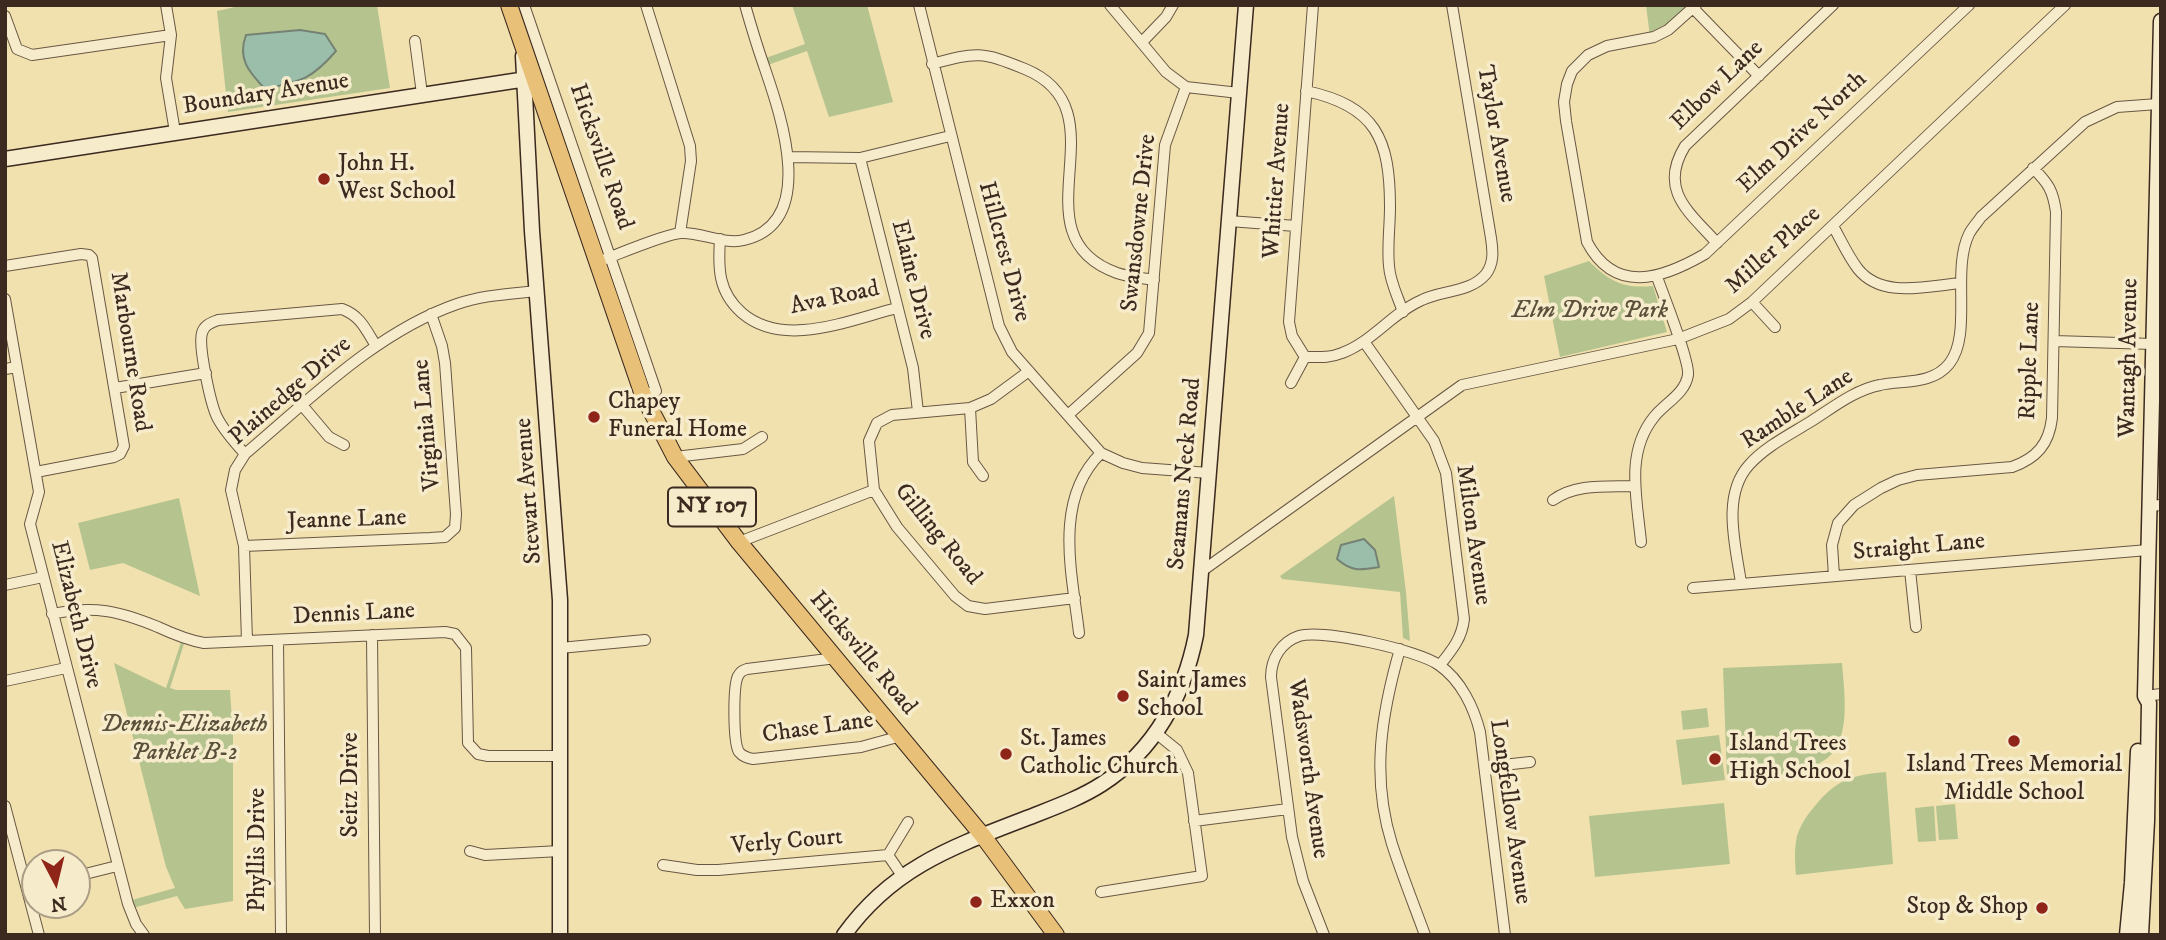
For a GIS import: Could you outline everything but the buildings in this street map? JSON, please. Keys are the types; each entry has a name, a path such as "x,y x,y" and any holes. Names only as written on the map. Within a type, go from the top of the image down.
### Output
{"main road":[{"name":"Hicksville Road","path":"509,5 522,44 529,78 604,260 643,395 675,457 739,542 983,836 1056,935"},
{"name":"Seamans Neck Road","path":"844,935 884,889 933,857 1066,803 1102,785 1140,754 1173,705 1190,664 1196,635 1246,5"},
{"name":"Wantagh Avenue","path":"2141,935 2148,789 2148,551 2155,505 2157,379 2153,344 2158,262 2161,21"},
{"name":"Boundary Avenue","path":"5,159 529,78"},
{"name":"Stewart Avenue","path":"529,78 536,291 557,554 560,648 560,935"},
{"name":"Wantagh Avenue","path":"2127,935 2148,789"}],"street":[{"path":"166,5 171,36 166,78 175,132"},
{"name":"Hicksville Road","path":"524,5 604,260"},
{"path":"646,5 690,146 691,161 680,233"},
{"path":"604,260 680,233 746,240 768,228 780,214 785,200 789,157 782,118 745,5"},
{"name":"Hillcrest Drive","path":"919,5 999,326 1012,352 1101,453 1142,468 1209,473"},
{"path":"1110,5 1166,72 1186,87 1239,93"},
{"path":"1142,41 1167,17 1173,5"},
{"name":"Whittier Avenue","path":"1305,357 1292,335 1289,322 1313,5"},
{"name":"Taylor Avenue","path":"1403,312 1425,298 1476,283 1488,270 1493,256 1451,5"},
{"name":"Elbow Lane","path":"1717,243 1678,197 1673,176 1685,146 1833,5"},
{"name":"Elm Drive North","path":"1657,277 1678,270 1717,243 1969,5"},
{"name":"Miller Place","path":"1202,571 1462,385 1678,339 1729,319 1752,302 2065,5"},
{"path":"1641,542 1635,485 1636,453 1644,431 1681,391 1688,372 1657,277 1644,279 1611,269 1594,254 1587,242 1566,121 1564,93 1572,71 1588,55 1607,46 1654,37 1668,30 1694,6 1759,76"},
{"path":"5,16 17,49 32,55 171,36"},
{"path":"415,41 422,94"},
{"path":"932,64 967,54 986,54 1036,74 1054,87 1070,117 1072,132 1067,205 1069,222 1075,237 1087,254 1104,267 1126,275 1154,280"},
{"name":"Swansdowne Drive","path":"1069,415 1144,344 1151,323 1165,145 1186,87"},
{"path":"1291,383 1305,357 1333,356 1365,343 1370,334 1403,312 1389,269 1389,186 1382,144 1368,120 1352,106 1331,96 1306,91"},
{"name":"Ramble Lane","path":"1741,583 1733,501 1737,485 1747,466 1764,451 1857,393 1879,385 1927,379 1943,370 1953,358 1959,341 1962,256 1971,230 2033,168 2085,122 2101,112 2117,107 2158,104"},
{"path":"789,157 860,158 950,136"},
{"name":"Elaine Drive","path":"860,158 913,368 918,412"},
{"name":"Ripple Lane","path":"1834,576 1832,545 1838,523 1854,505 1881,488 1917,475 2011,467 2025,462 2039,452 2047,441 2052,418 2056,212 2053,194 2046,181 2033,168"},
{"path":"1229,221 1296,226"},
{"path":"1833,226 1857,268 1877,284 1900,288 1961,283"},
{"name":"Ava Road","path":"720,239 718,270 725,291 740,311 762,326 785,332 806,330 897,308"},
{"name":"Marbourne Road","path":"5,266 82,254 89,255 93,261 124,446 120,454 114,457 36,472"},
{"name":"Plainedge Drive","path":"247,641 244,546 231,490 235,470 245,454 376,346 431,314 490,296 536,291"},
{"name":"Elizabeth Drive","path":"5,299 39,492 30,524 117,866 128,904 144,935"},
{"path":"1752,302 1775,327"},
{"path":"245,454 216,417 202,347 201,334 208,324 218,320 342,309 360,320 376,346"},
{"name":"Virginia Lane","path":"431,314 445,363 456,514 455,528 450,533"},
{"path":"2054,341 2153,344"},
{"name":"Milton Avenue","path":"1365,343 1434,441 1446,472 1464,619 1457,643 1440,665"},
{"path":"5,369 17,367"},
{"name":"Gilling Road","path":"1029,371 991,399 970,408 884,418 872,432 869,450 874,490 897,527 955,596 968,606 985,609 1075,598"},
{"path":"115,388 206,373"},
{"path":"302,405 329,437 344,444"},
{"path":"970,408 973,462 983,476"},
{"path":"675,457 743,449 762,437"},
{"path":"1079,633 1068,536 1070,515 1085,471 1101,453"},
{"path":"1553,500 1579,489 1635,485"},
{"path":"739,542 874,490"},
{"name":"Jeanne Lane","path":"244,546 430,538 445,537 450,533"},
{"name":"Straight Lane","path":"1693,589 2148,551"},
{"path":"1910,570 1916,627"},
{"path":"5,585 43,577"},
{"name":"Dennis Lane","path":"52,614 86,608 111,610 191,641 445,632 455,634 466,648 467,733 471,748 478,754 488,756 560,756"},
{"name":"Seitz Drive","path":"372,635 374,935"},
{"name":"Wadsworth Avenue","path":"1324,935 1303,881 1292,837 1271,677 1273,663 1278,652 1289,641 1307,635 1386,644 1440,665"},
{"name":"Phyllis Drive","path":"278,640 281,935"},
{"path":"560,648 645,640"},
{"path":"1400,649 1384,711 1380,777 1392,843 1425,935"},
{"name":"Chase Lane","path":"836,658 741,672 736,687 735,743 742,755 753,759 861,747 901,736"},
{"name":"Longfellow Avenue","path":"1440,665 1464,693 1480,732 1505,935"},
{"path":"5,681 66,668"},
{"path":"2146,696 2161,694"},
{"path":"1101,892 1202,876 1188,773 1177,750 1156,733"},
{"path":"1485,767 1530,762"},
{"path":"5,806 21,856"},
{"path":"1194,821 1288,809"},
{"path":"903,877 888,855 908,822"},
{"path":"470,851 485,855 560,851"},
{"name":"Verly Court","path":"663,865 718,870 888,855"},
{"path":"91,872 117,866"}],"green space":[{"path":"244,5 377,5 390,88 228,112 217,11"},
{"path":"792,5 867,5 893,102 829,117 807,51 765,66 763,59 805,44"},
{"path":"1646,5 1693,5 1668,28 1650,37"},
{"name":"Elm Drive Park","path":"1589,261 1617,282 1633,286 1653,286 1667,332 1560,357 1544,276"},
{"path":"1394,496 1410,641 1403,638 1400,592 1282,579 1280,576"},
{"path":"179,498 200,596 123,563 90,570 78,523"},
{"name":"Dennis-Elizabeth Parklet B-2","path":"181,642 184,644 170,688 230,690 233,735 233,901 185,909 177,896 133,908 132,900 175,888 166,867 114,663 166,688"},
{"path":"1842,663 1844,721 1840,740 1833,753 1822,762 1791,773 1727,777 1723,668"},
{"path":"1707,708 1709,727 1683,730 1681,711"},
{"path":"1719,735 1725,780 1682,785 1676,740"},
{"path":"1886,772 1893,864 1796,875 1797,836 1806,817 1822,798 1845,780"},
{"path":"1724,803 1730,864 1595,877 1589,816"},
{"path":"1955,804 1958,839 1939,840 1936,806"},
{"path":"1934,806 1936,841 1918,842 1915,808"}],"shaded area":[{"path":"300,30 325,34 336,51 305,78 265,89 246,65 243,51 246,35"},
{"path":"1364,539 1375,550 1379,567 1356,569 1337,559 1341,545"}],"place":[{"name":"John H. West School","path":"324,179"},
{"name":"Chapey Funeral Home","path":"594,417"},
{"name":"Saint James School","path":"1123,696"},
{"name":"Island Trees Memorial Middle School","path":"2014,741"},
{"name":"St. James Catholic Church","path":"1006,754"},
{"name":"Island Trees High School","path":"1715,759"},
{"name":"Exxon","path":"976,902"},
{"name":"Stop & Shop","path":"2042,908"}]}
